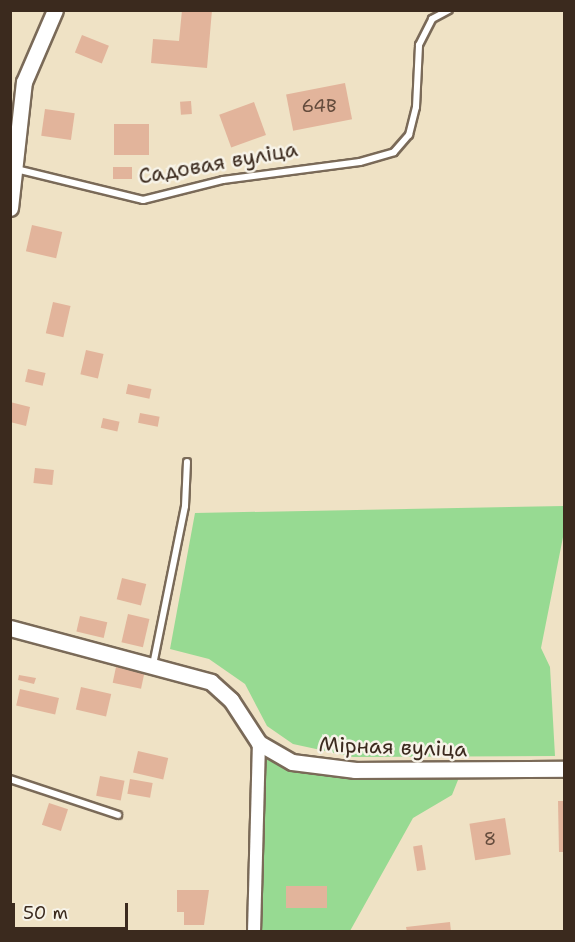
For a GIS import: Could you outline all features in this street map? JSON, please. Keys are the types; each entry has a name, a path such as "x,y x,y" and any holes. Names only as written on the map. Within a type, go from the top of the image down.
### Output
{"street":[{"path":"10,208 24,82 55,10"},
{"name":"Мірная вуліца","path":"10,628 153,665 223,690 259,743 292,762 316,767 564,769"},
{"path":"254,932 259,743"}],"lane":[{"name":"Садовая вуліца","path":"15,169 143,200 223,180 360,162 394,152 409,135 419,45 432,19 448,10"},
{"path":"153,665 185,506 187,462"},
{"path":"10,779 118,815"}],"green space":[{"path":"564,506 564,532 541,648 550,667 555,756 353,757 293,744 267,726 245,684 209,659 170,649 195,513"},
{"path":"259,743 292,762 462,770 452,795 413,818 350,931 256,932"}],"building":[{"path":"182,10 212,10 207,68 151,63 153,39 179,41"},
{"path":"82,35 109,46 102,63 75,53"},
{"path":"345,83 352,119 293,131 286,94"},
{"path":"191,101 192,114 181,115 180,102"},
{"path":"254,102 266,135 231,148 219,115"},
{"path":"45,109 75,113 71,140 41,136"},
{"path":"114,124 149,124 149,155 114,155"},
{"path":"113,167 132,167 132,179 113,179"},
{"path":"32,225 62,232 56,258 26,251"},
{"path":"53,302 71,306 63,337 46,333"},
{"path":"86,350 104,354 98,378 80,374"},
{"path":"28,369 46,373 43,386 25,382"},
{"path":"128,384 151,389 149,399 126,394"},
{"path":"10,402 30,407 26,426 10,422"},
{"path":"140,413 160,417 158,427 138,423"},
{"path":"103,418 120,422 117,432 101,428"},
{"path":"35,468 54,470 52,485 33,483"},
{"path":"122,578 146,584 141,605 117,599"},
{"path":"128,614 149,619 143,647 121,642"},
{"path":"80,616 107,622 104,638 76,632"},
{"path":"116,667 144,673 141,689 113,683"},
{"path":"19,675 36,678 34,684 18,680"},
{"path":"81,687 111,694 106,716 76,709"},
{"path":"20,689 59,698 55,715 16,706"},
{"path":"138,751 168,758 163,779 133,772"},
{"path":"100,776 125,781 121,800 96,796"},
{"path":"130,779 153,783 150,798 127,794"},
{"path":"558,801 564,801 564,852 559,852"},
{"path":"49,803 68,809 61,831 42,825"},
{"path":"505,818 511,855 475,860 469,824"},
{"path":"422,845 426,870 417,871 413,846"},
{"path":"286,886 327,886 327,908 286,908"},
{"path":"177,890 209,890 204,925 184,925 184,912 177,912"},
{"path":"450,922 451,932 407,932 406,927"}]}
